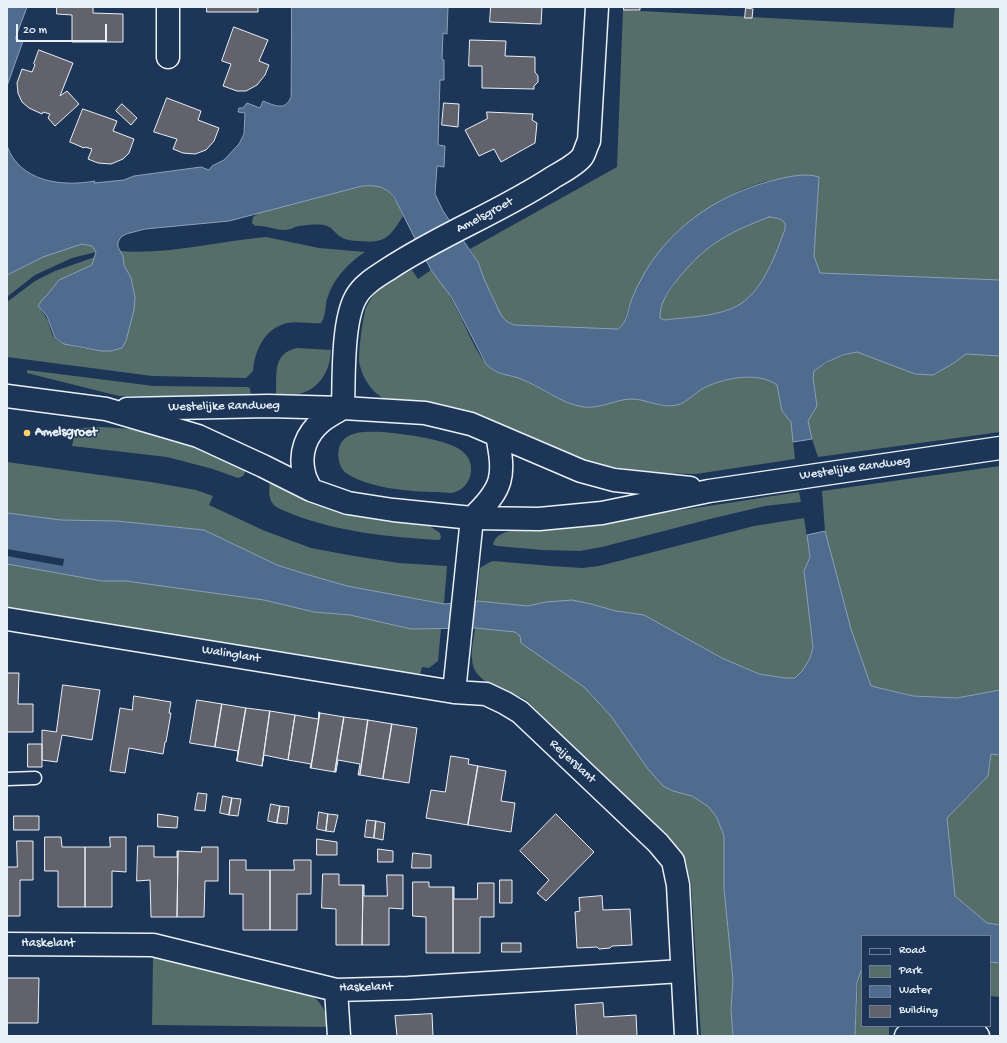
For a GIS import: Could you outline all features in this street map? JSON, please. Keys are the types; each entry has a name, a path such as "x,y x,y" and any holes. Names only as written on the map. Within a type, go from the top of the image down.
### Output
{"street":[{"path":"168,7 168,57"},
{"name":"Amelsgroet","path":"343,408 346,337 351,306 362,288 405,258 533,190 568,169 581,158 588,140 597,7"},
{"name":"Westelijke Randweg","path":"7,396 106,409 268,406 343,408 425,413 471,424 581,471 614,480 709,491"},
{"path":"311,490 304,474 302,456 305,444 309,436 321,421 343,408"},
{"name":"Westelijke Randweg","path":"106,409 198,436 311,490 348,503 472,518 539,519 573,517 602,513 709,491 1000,448"},
{"path":"454,692 465,572 472,518 488,503 502,473 502,460 497,435"},
{"name":"Walinglant","path":"7,619 454,692"},
{"name":"Reijerslant","path":"454,692 486,694 520,712 658,843 673,862 678,884 686,1036"},
{"name":"Haskelant","path":"7,944 153,945 336,990 682,971"},
{"path":"336,990 339,1036"},
{"path":"906,1036 910,1033 918,1031 978,1036"}],"lane":[{"path":"7,778 34,778"}],"green space":[{"path":"955,7 1000,7 1000,280 820,273 814,256 819,177 809,175 763,182 743,189 720,201 678,231 661,250 646,271 633,295 624,322 618,329 514,325 506,321 501,315 484,279 478,262 470,249 617,167 623,10 953,28"},
{"path":"372,185 384,189 392,196 403,216 390,234 381,240 368,242 347,240 324,225 299,226 285,230 255,226 252,223 253,217 259,213 362,186"},
{"path":"769,217 783,221 785,223 785,229 778,249 763,279 750,296 734,308 714,314 664,320 660,318 662,305 666,296 685,270 698,256 726,236"},
{"path":"266,237 319,248 365,252 347,266 337,278 327,299 325,314 321,323 287,323 272,330 262,341 256,355 253,371 246,378 152,376 7,357 7,302 35,281 55,271 95,257 92,265 59,280 42,300 41,311 47,318 53,336 59,342 90,349 113,351 122,348 126,341 129,328 131,278 124,265 123,256 120,251 156,251"},
{"path":"82,244 92,246 96,252 72,258 35,275 7,297 7,275 43,257"},
{"path":"412,270 418,279 431,270 440,281 456,307 480,355 490,368 502,374 521,379 568,403 585,407 597,407 626,399 637,399 660,405 672,406 684,402 710,385 730,379 750,377 769,381 777,385 782,411 791,422 795,459 696,474 659,473 633,470 589,463 384,399 369,385 359,362 365,312 370,300 380,288"},
{"path":"297,348 331,350 325,373 321,380 310,390 293,395 276,395 276,373 280,360 283,355"},
{"path":"857,352 915,374 933,375 966,354 1000,356 1000,432 818,457 808,421 817,406 813,378 814,371 834,359"},
{"path":"27,370 154,386 247,387 250,388 251,396 119,396 27,373"},
{"path":"102,427 131,429 178,439 246,470 243,476 238,478 213,469 167,457 72,446 74,437 36,432 36,430"},
{"path":"364,432 384,432 436,440 462,451 470,462 471,469 468,481 459,491 452,493 415,491 377,486 346,473 339,462 338,451 346,437"},
{"path":"7,462 151,482 196,490 213,496 209,505 265,531 311,548 399,563 447,566 444,604 347,586 302,573 277,565 204,530 117,521 61,520 7,513"},
{"path":"1000,466 1000,690 957,698 913,696 871,686 851,629 825,531 822,491"},
{"path":"270,481 304,498 340,511 406,520 428,525 440,533 441,538 439,540 364,533 309,520 282,510 271,502 269,490"},
{"path":"799,492 801,502 765,506 602,547 580,551 542,550 497,546 493,544 500,535 505,532 536,530 591,523"},
{"path":"804,518 810,557 804,571 813,647 810,658 803,670 795,678 759,674 722,658 644,615 616,611 591,604 546,602 528,606 477,601 480,568 493,561 582,568 599,566 754,526"},
{"path":"7,564 102,581 126,581 264,600 314,612 350,615 411,629 441,629 438,661 429,668 422,667 420,675 7,609"},
{"path":"475,628 515,632 584,687 611,716 648,769 673,791 692,796 709,807 717,818 724,836 724,889 733,980 731,1009 733,1036 701,1036 691,884 686,862 679,850 526,700 485,681 478,675 474,668 472,659"},
{"path":"991,754 1000,755 1000,925 987,924 955,896 947,818 988,776"},
{"path":"153,957 308,993 313,996 323,1007 327,1016 329,1027 152,1025"},
{"path":"991,962 1000,963 1000,997 991,996"},
{"path":"861,972 861,1027 889,1027 889,1036 855,1036 858,983"}],"water":[{"path":"7,7 27,7 15,39 23,41 7,86"},
{"path":"292,7 448,7 447,34 443,33 442,59 444,60 444,80 440,80 438,145 445,146 444,167 437,166 435,194 443,211 478,262 484,279 501,315 506,321 514,325 618,329 626,318 631,300 645,272 657,254 686,224 721,201 759,184 799,175 809,175 819,177 814,256 820,273 1000,280 1000,356 966,354 933,375 915,374 857,352 843,355 827,362 814,371 813,378 817,406 808,421 812,439 793,442 791,422 782,411 777,385 760,378 750,377 730,379 719,382 702,389 684,402 671,406 660,405 637,399 626,399 596,407 576,405 559,399 521,379 499,373 486,364 452,298 431,270 394,197 384,188 372,186 362,186 229,221 145,229 126,234 121,237 118,242 118,247 123,256 124,265 131,278 135,297 134,310 126,341 122,348 111,351 101,351 64,344 55,338 47,316 38,306 59,280 92,265 96,252 92,246 82,244 43,257 7,275 7,146 13,158 22,168 44,179 56,182 82,183 95,181 94,183 124,180 134,176 201,167 209,170 212,166 224,160 239,144 244,134 245,113 238,112 239,108 243,108 247,103 260,108 263,101 282,106 289,102 291,97","holes":["769,217 783,221 785,223 785,229 778,249 763,279 750,296 734,308 714,314 664,320 660,318 662,304 669,291 695,260 727,236"]},
{"path":"7,513 61,520 117,521 204,530 277,565 347,586 444,604 477,601 528,606 546,602 572,600 616,611 644,615 722,658 759,674 795,678 803,670 810,658 813,647 804,571 810,557 807,535 825,531 851,629 871,686 913,696 957,698 1000,690 1000,755 991,754 988,776 947,818 955,896 987,923 1000,925 1000,963 991,962 991,935 861,935 861,971 857,983 855,1036 733,1036 731,1009 733,980 724,889 724,836 717,818 709,807 692,796 673,791 663,786 648,769 611,716 584,687 521,643 520,636 515,632 475,628 411,629 350,615 314,612 264,600 126,581 102,581 7,564"}],"pier":[{"path":"7,549 64,559 63,566 7,556"}],"building":[{"path":"57,7 93,7 93,13 123,14 123,42 72,42 72,15 57,14"},
{"path":"207,7 258,7 258,12 207,12"},
{"path":"491,7 542,7 541,24 490,22"},
{"path":"624,7 640,7 640,10 624,10"},
{"path":"746,8 753,9 752,18 745,18"},
{"path":"234,27 268,40 259,61 269,65 265,75 257,85 246,91 237,91 223,86 231,64 222,61"},
{"path":"470,40 506,41 505,56 535,57 535,72 538,76 538,82 534,86 534,89 482,88 482,66 469,66"},
{"path":"39,50 73,63 60,96 67,91 79,104 55,126 48,118 50,114 43,112 42,114 29,108 22,102 18,93 17,83 22,69 32,72"},
{"path":"167,98 201,111 198,120 219,128 214,141 206,150 195,154 183,153 173,149 177,139 154,132"},
{"path":"444,103 459,104 458,127 442,125"},
{"path":"122,104 137,118 131,125 116,111"},
{"path":"83,109 117,121 113,131 134,139 129,153 123,159 111,164 98,163 88,159 92,149 84,148 70,142"},
{"path":"487,112 533,114 532,120 537,123 535,143 501,162 494,149 479,156 465,130 487,119"},
{"path":"7,673 19,673 18,704 33,704 33,732 7,732"},
{"path":"63,685 100,690 92,740 62,735 57,762 42,760 42,730 56,732"},
{"path":"134,696 171,702 169,713 171,713 163,754 129,748 125,773 110,771 120,708 132,710"},
{"path":"197,700 222,704 215,747 190,743"},
{"path":"222,704 246,708 237,761 238,751 215,747"},
{"path":"246,708 270,711 262,766 237,761"},
{"path":"270,711 295,715 288,760 264,755 262,766"},
{"path":"319,712 320,713 311,768 311,764 288,760 295,715 318,719"},
{"path":"320,713 344,717 335,772 311,768"},
{"path":"344,717 368,720 360,775 358,775 360,764 338,760 335,772"},
{"path":"368,720 392,724 383,779 360,775"},
{"path":"392,724 417,728 409,783 383,779"},
{"path":"28,744 42,744 42,767 28,767"},
{"path":"451,756 469,759 468,764 478,766 468,825 426,818 431,790 445,792"},
{"path":"478,766 506,771 501,801 515,803 511,832 468,825"},
{"path":"198,793 207,794 205,811 195,810"},
{"path":"223,796 232,798 229,815 220,813"},
{"path":"232,798 241,799 238,816 229,815"},
{"path":"271,804 280,806 277,823 268,821"},
{"path":"280,806 289,807 287,824 277,823"},
{"path":"319,812 328,814 326,831 317,829"},
{"path":"158,814 178,817 177,828 158,827"},
{"path":"328,814 338,815 334,832 326,831"},
{"path":"556,814 594,852 546,901 537,893 549,880 520,851"},
{"path":"14,816 39,816 39,830 14,830"},
{"path":"367,820 376,821 374,838 365,837"},
{"path":"376,821 385,823 383,840 374,838"},
{"path":"45,837 61,837 62,847 85,847 85,907 58,907 58,871 45,871"},
{"path":"110,837 126,837 126,872 112,871 112,907 85,907 85,847 110,847"},
{"path":"317,839 337,842 337,855 317,855"},
{"path":"17,841 33,841 33,880 20,880 20,916 7,916 7,867 17,867"},
{"path":"138,846 154,846 154,857 177,857 178,851 177,917 151,917 150,880 137,881"},
{"path":"202,847 218,847 218,881 205,881 204,917 177,917 178,851 201,852"},
{"path":"378,849 393,851 393,862 378,862"},
{"path":"413,853 431,855 431,868 412,868"},
{"path":"230,860 246,860 246,870 270,870 270,930 243,930 243,894 230,894"},
{"path":"294,860 311,860 311,894 297,894 297,930 270,930 270,870 294,870"},
{"path":"323,874 339,874 339,885 363,885 362,945 336,945 336,909 322,908"},
{"path":"387,875 403,875 403,909 389,908 389,945 362,945 363,885 364,896 387,896"},
{"path":"500,880 512,880 512,903 500,903"},
{"path":"413,882 429,882 429,887 453,887 453,953 426,953 426,917 413,916"},
{"path":"478,883 494,883 494,917 480,917 480,953 453,953 453,887 454,899 477,899"},
{"path":"602,896 603,910 630,909 632,945 612,946 610,948 599,949 597,947 577,948 575,912 580,911 579,898"},
{"path":"502,943 521,943 521,952 502,952"},
{"path":"7,978 39,978 38,1023 7,1023"},
{"path":"603,1003 604,1017 636,1015 637,1036 577,1036 575,1005"},
{"path":"432,1014 433,1036 397,1036 395,1016"}],"place":[{"name":"Amelsgroet","path":"27,433"}]}
